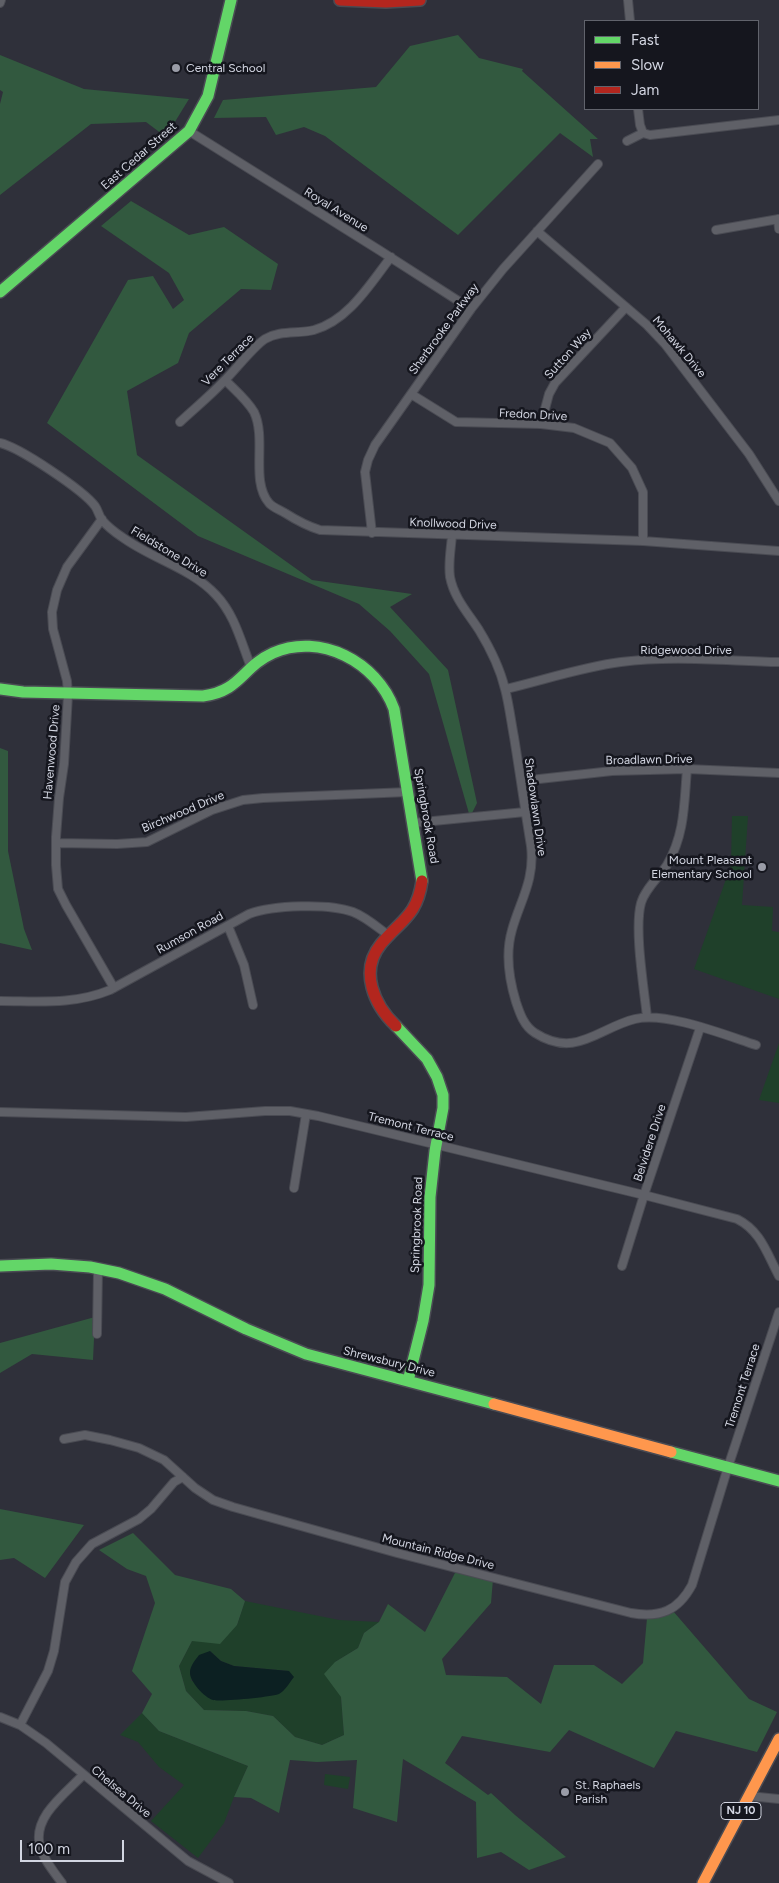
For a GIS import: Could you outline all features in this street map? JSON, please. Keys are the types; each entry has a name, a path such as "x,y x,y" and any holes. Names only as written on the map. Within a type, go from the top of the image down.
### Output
{"street":[{"name":"East Cedar Street","path":"0,292 189,131 208,96 232,0"},
{"path":"340,0 386,2 420,0"},
{"path":"628,0 630,20"},
{"path":"638,110 643,133"},
{"path":"627,141 643,133 650,135 779,120"},
{"name":"Royal Avenue","path":"189,131 471,309"},
{"name":"Sherbrooke Parkway","path":"372,532 365,472 368,460 376,445 471,309 503,269 598,164"},
{"path":"716,230 778,219 779,229"},
{"name":"Mohawk Drive","path":"537,231 647,325 671,352 749,454 779,501"},
{"name":"Vere Terrace","path":"180,422 225,380 264,339 276,335 313,330 327,325 345,312 357,302 390,257"},
{"name":"Sutton Way","path":"541,424 549,394 555,383 626,307"},
{"name":"Knollwood Drive","path":"225,380 248,404 258,423 262,491 269,503 307,526 320,530 643,541 779,551"},
{"name":"Fredon Drive","path":"411,394 456,422 541,424 574,428 610,443 632,468 643,492 643,541"},
{"name":"Fieldstone Drive","path":"0,443 19,450 78,491 95,506 102,520 120,536 141,550 193,577 215,594 234,620 250,667"},
{"name":"Havenwood Drive","path":"102,520 67,567 57,590 52,612 53,629 68,681 66,738 56,843 58,889 114,988"},
{"name":"Shadowlawn Drive","path":"452,535 450,576 455,591 459,602 490,649 506,689 531,849 528,886 512,930 508,961 512,990 520,1015 528,1027 535,1033 546,1039 562,1043 577,1043 634,1019 647,1017 666,1018 756,1045"},
{"path":"779,545 779,551"},
{"name":"Springbrook Road","path":"0,689 23,692 212,695 236,683 250,667 261,659 276,652 312,646 344,655 365,667 384,686 390,697 422,870 421,891 416,904 409,916 380,945 373,961 371,973 372,991 382,1012 417,1045 436,1075 444,1098 436,1145 429,1217 429,1284 425,1310 408,1381"},
{"name":"Ridgewood Drive","path":"506,689 596,666 622,662 661,659 779,662"},
{"path":"647,1017 639,930 642,902 677,846 683,824 687,769"},
{"name":"Broadlawn Drive","path":"521,781 612,771 687,769 779,773"},
{"name":"Birchwood Drive","path":"56,843 118,844 147,842 212,810 243,800 408,792"},
{"path":"413,823 525,812"},
{"name":"Rumson Road","path":"0,1001 72,1001 95,996 114,988 258,911 271,908 315,907 351,912 364,917 388,936"},
{"path":"228,926 244,965 253,1005"},
{"name":"Belvidere Drive","path":"622,1266 700,1028"},
{"name":"Tremont Terrace","path":"0,1112 186,1117 265,1111 290,1111 306,1114 644,1195 737,1220 748,1225 756,1233 779,1276"},
{"path":"294,1188 306,1114"},
{"name":"Shrewsbury Drive","path":"0,1266 52,1264 98,1269 136,1278 165,1289 246,1329 306,1354 779,1481"},
{"path":"97,1334 98,1269"},
{"name":"Tremont Terrace","path":"728,1467 779,1312"},
{"name":"Mountain Ridge Drive","path":"64,1439 85,1435 139,1448 164,1460 195,1488 213,1500 233,1507 397,1554 631,1614 647,1616 671,1609 686,1596 692,1584 728,1467"},
{"path":"20,1725 48,1671 54,1650 65,1582 76,1562 92,1544 139,1519 174,1482 183,1477"},
{"name":"Chelsea Drive","path":"0,1717 20,1725 46,1743 188,1861 229,1883"},
{"name":"NJ 10","path":"704,1883 779,1739"},
{"path":"62,1883 46,1859 40,1847 38,1836 46,1813 83,1775"},
{"path":"749,1796 779,1799"}],"green space":[{"path":"458,35 479,58 523,69 522,71 598,139 590,139 593,157 560,133 458,235 325,136 304,127 276,135 266,117 214,118 223,100 376,87 410,46"},
{"path":"0,55 84,89 189,99 173,125 162,134 146,122 91,124 0,195 0,104 3,92 0,90"},
{"path":"131,201 189,235 224,227 278,264 271,290 241,289 189,333 178,363 127,391 137,455 312,580 412,594 390,607 448,670 477,803 470,817 429,674 390,631 359,604 198,536 47,423 128,280 153,276 173,309 184,300 169,273 101,226"},
{"path":"0,748 8,751 8,851 24,929 32,950 0,943"},
{"path":"732,816 748,816 742,905 773,907 772,931 779,932 779,999 694,969 731,865"},
{"path":"779,1043 779,1103 759,1100"},
{"path":"95,1317 93,1360 32,1354 0,1373 0,1343"},
{"path":"0,1509 84,1525 45,1578 14,1558 0,1560"},
{"path":"133,1533 175,1575 231,1589 245,1601 237,1625 220,1644 192,1641 179,1666 186,1691 204,1710 246,1711 273,1716 295,1737 322,1745 344,1735 341,1697 324,1674 335,1662 358,1648 364,1633 379,1622 388,1604 425,1632 457,1569 493,1579 491,1603 442,1659 446,1675 507,1677 541,1704 554,1665 594,1665 622,1684 643,1663 647,1618 673,1611 749,1699 777,1712 757,1752 676,1731 654,1768 569,1730 550,1752 462,1736 445,1763 488,1795 491,1793 566,1857 529,1870 501,1852 477,1858 476,1802 403,1759 397,1822 353,1808 357,1760 317,1762 290,1760 279,1813 251,1798 234,1797 248,1766 159,1731 142,1713 152,1694 132,1671 155,1603 146,1576 127,1569 99,1550"},
{"path":"245,1601 339,1620 379,1622 364,1633 358,1648 335,1662 341,1697 344,1735 322,1745 295,1737 273,1716 246,1711 204,1710 186,1691 179,1666 192,1641 237,1625","holes":["210,1651 221,1661 234,1666 289,1671 191,1681"]},
{"path":"142,1713 159,1731 248,1766 224,1823 198,1858 151,1821 184,1785 159,1767 138,1742 120,1735"},
{"path":"325,1774 350,1777 348,1789 324,1785"}],"shaded area":[{"path":"210,1651 221,1661 234,1666 289,1671 294,1677 279,1694 246,1699 213,1700 198,1689 190,1676 192,1665 199,1655"}],"traffic: fast":[{"path":"0,292 189,131 208,96 231,0"},
{"path":"0,689 23,692 203,696 226,689 263,659 273,653 291,647 309,646 327,649 345,656 361,665 375,677 386,692 394,709 422,881"},
{"path":"396,1026 427,1059 437,1077 443,1095 443,1108 435,1151 430,1197 429,1285 423,1321 408,1381"},
{"path":"0,1266 51,1264 90,1267 119,1273 165,1289 246,1329 306,1354 494,1404"},
{"path":"671,1452 779,1481"}],"traffic: slow":[{"path":"494,1404 671,1452"},
{"path":"703,1883 779,1739"}],"traffic: jam":[{"path":"340,0 386,2 420,0"},
{"path":"396,1026 388,1018 376,998 370,976 371,965 374,954 381,944 412,910 420,893 422,881"}],"place":[{"name":"Central School","path":"176,68"},
{"name":"Mount Pleasant Elementary School","path":"762,867"},
{"name":"St. Raphaels Parish","path":"565,1792"}]}
